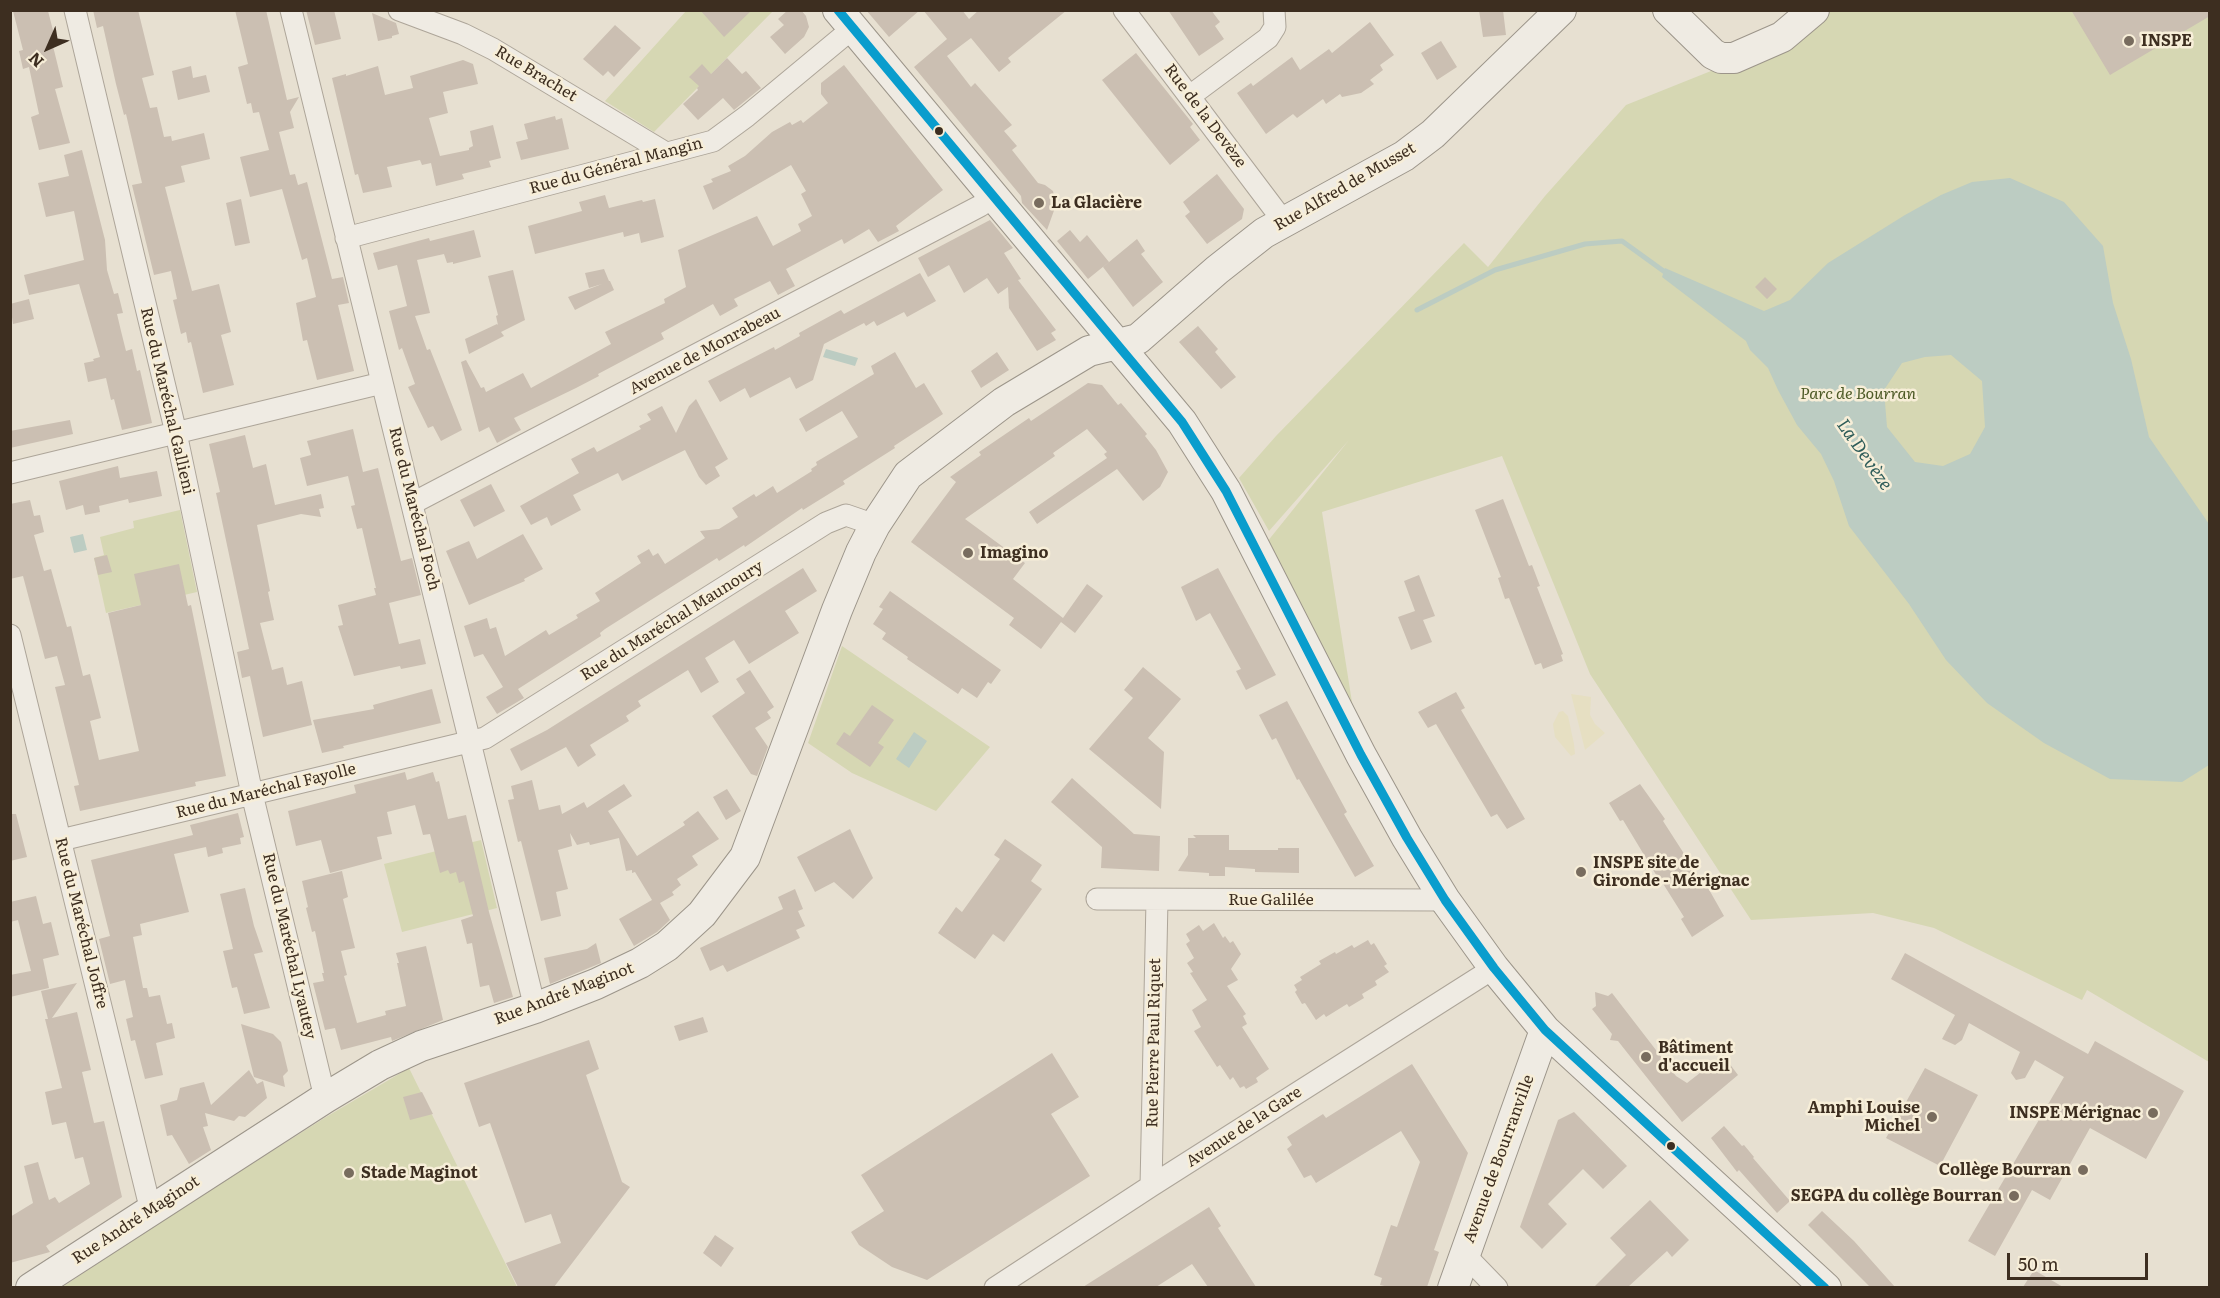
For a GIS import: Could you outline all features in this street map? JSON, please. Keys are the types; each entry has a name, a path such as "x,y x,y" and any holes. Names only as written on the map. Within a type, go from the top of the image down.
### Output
{"street":[{"name":"Rue du Maréchal Gallieni","path":"75,10 176,433 252,794"},
{"name":"Rue du Maréchal Foch","path":"291,10 535,1008"},
{"name":"Rue Brachet","path":"399,10 463,34 493,49 666,153"},
{"name":"Rue de la Devèze","path":"1124,10 1284,222"},
{"path":"1190,96 1268,38 1275,27 1274,10"},
{"name":"Rue Alfred de Musset","path":"1117,344 1138,339 1264,233 1404,156 1433,134 1561,10"},
{"path":"1668,10 1713,54 1721,58 1734,58 1782,37 1814,10"},
{"path":"846,19 1182,422 1215,472 1258,550 1361,755 1407,838 1445,900 1494,968 1545,1029 1826,1287"},
{"name":"Rue du Général Mangin","path":"346,237 713,141 747,116 846,19"},
{"name":"Avenue de Monrabeau","path":"413,503 969,212 995,196"},
{"name":"Rue André Maginot","path":"31,1287 380,1065 421,1046 535,1008 623,972 667,946 702,914 745,857 837,610 861,552 875,525 908,475 994,409 1089,351 1117,344"},
{"path":"10,473 382,383"},
{"name":"Rue du Maréchal Maunoury","path":"471,741 485,738 826,523 846,515 875,525"},
{"name":"Rue du Maréchal Joffre","path":"10,635 151,1210"},
{"name":"Rue du Maréchal Fayolle","path":"61,840 471,741"},
{"name":"Rue du Maréchal Lyautey","path":"252,794 325,1098"},
{"name":"Rue Galilée","path":"1097,899 1445,900"},
{"name":"Rue Pierre Paul Riquet","path":"1150,1186 1158,900"},
{"name":"Avenue de la Gare","path":"995,1287 1494,968"},
{"name":"Avenue de Bourranville","path":"1453,1287 1545,1029"},
{"path":"1465,1255 1497,1287"}],"shaded area":[{"path":"1571,694 1591,697 1590,715 1595,724 1605,733 1585,750"},
{"path":"1563,711 1568,716 1574,744 1575,754 1571,756 1555,737 1553,724 1559,712"}],"green space":[{"path":"686,11 773,11 654,132 605,101"},
{"name":"Parc de Bourran","path":"1824,11 2209,11 2209,1062 2087,990 2082,1000 1934,928 1873,913 1751,920 1590,674 1502,456 1322,512 1354,715 1263,547 1349,440 1269,531 1239,478 1276,436 1464,243 1488,267 1545,196 1626,105 1786,41"},
{"path":"180,510 197,592 106,613 94,558 104,555 100,537 134,528 133,521"},
{"path":"842,646 990,747 936,811 852,773 808,743"},
{"path":"481,840 497,908 402,932 384,864"},
{"name":"Stade Maginot","path":"409,1068 517,1287 61,1288 149,1229 326,1117"}],"water":[{"path":"2010,178 2064,202 2103,246 2113,303 2131,359 2149,437 2209,524 2209,765 2182,782 2110,779 2044,743 1987,703 1946,660 1909,604 1849,526 1834,481 1821,454 1797,425 1768,368 1750,350 1746,341 1662,277 1665,268 1764,311 1790,300 1828,263 1905,215 1941,195 1972,182","holes":["1951,355 1982,381 1985,427 1970,454 1943,466 1915,462 1887,427 1884,390 1902,363 1925,357"]},
{"path":"826,349 858,358 855,366 823,357"},
{"path":"83,534 87,550 74,553 70,537"},
{"path":"914,732 927,741 909,768 896,759"}],"building":[{"path":"93,10 138,10 154,75 142,78 150,108 157,107 164,137 171,136 172,141 204,133 210,159 181,166 185,182 165,187 192,291 219,284 231,332 221,335 234,385 203,393 191,342 188,343 186,332 181,334 173,300 177,299 171,271 154,275 132,185 142,183 103,26 97,28"},
{"path":"235,10 266,10 287,100 299,97 290,112 294,128 279,132 290,175 295,174 298,185 307,182 332,279 343,277 349,303 338,305 354,371 317,380 307,340 303,341 296,303 316,297 307,258 302,260 282,189 250,197 240,157 269,150 259,112 253,113 251,103 247,104 238,67 248,64"},
{"path":"306,10 334,10 341,39 315,45"},
{"path":"700,10 752,10 724,37"},
{"path":"788,10 801,10 806,16 809,27 804,37 785,54 770,37 784,25 778,19"},
{"path":"866,10 920,10 889,37"},
{"path":"923,10 962,10 969,19 979,10 1067,10 1008,58 1011,62 999,72 971,38 947,56 971,87 975,83 1012,125 1004,131 1017,146 1012,150 1038,183 1053,191 1056,205 1047,230 1022,203 1021,196 914,67 947,39"},
{"path":"1168,10 1211,10 1220,22 1215,26 1224,39 1199,56"},
{"path":"1479,10 1503,10 1506,35 1483,37"},
{"name":"INSPE","path":"2071,10 2210,10 2210,16 2110,75"},
{"path":"13,11 48,11 56,42 52,42 63,87 55,89 70,143 39,150 31,117 39,114 29,67 23,69 19,51 23,50"},
{"path":"372,13 396,23 399,34 378,41"},
{"path":"1370,22 1394,55 1380,65 1383,70 1370,80 1374,84 1361,93 1342,97 1340,94 1326,104 1323,99 1297,118 1293,114 1266,134 1237,93 1251,83 1253,86 1292,57 1300,70 1329,49 1332,53"},
{"path":"615,25 641,48 614,77 608,71 603,76 583,59"},
{"path":"1441,41 1457,67 1437,80 1421,53"},
{"path":"1136,53 1193,124 1190,127 1200,140 1170,165 1102,80"},
{"path":"727,58 742,74 746,71 761,88 734,110 723,98 698,120 683,104 698,90 699,86 689,77 702,64 711,74"},
{"path":"463,60 473,64 478,84 443,92 448,113 429,118 440,156 469,150 473,146 470,131 493,125 501,158 489,161 491,167 462,174 464,179 436,186 431,163 422,165 420,160 387,167 392,187 363,193 358,174 355,175 332,78 378,66 385,95 413,88 410,76"},
{"path":"844,65 943,190 896,226 899,231 878,242 869,229 844,244 842,239 786,269 795,286 778,295 770,281 734,299 738,306 720,316 713,304 661,333 664,339 598,374 599,376 514,418 521,430 497,443 489,427 479,432 461,362 466,360 481,388 484,387 486,392 523,373 531,388 611,344 605,332 665,303 664,299 686,287 678,250 757,216 773,246 801,231 798,224 812,216 801,194 806,191 791,165 713,210 703,186 713,182 711,179 731,171 728,166 745,156 772,132 790,122 792,125 801,120 803,123 828,103 821,94 821,83"},
{"path":"191,66 193,78 206,75 210,92 178,100 172,71"},
{"path":"555,116 556,120 562,118 569,149 521,160 516,142 528,139 524,124"},
{"path":"82,150 105,240 107,270 114,294 118,293 123,313 117,314 126,351 132,349 137,371 140,370 152,423 122,430 106,378 88,382 84,363 100,357 79,284 29,295 24,275 84,260 74,211 46,217 38,183 69,176 64,155"},
{"path":"1217,174 1244,209 1242,219 1207,244 1185,216 1190,212 1183,202"},
{"path":"605,195 609,208 655,199 664,237 641,243 639,233 624,237 623,232 535,254 528,226 582,211 579,202"},
{"path":"241,199 250,243 235,246 226,203"},
{"path":"990,220 1013,248 1004,253 1021,279 1018,280 1056,330 1051,333 1056,340 1037,351 1009,308 1008,287 998,294 987,278 964,293 949,265 928,277 918,258"},
{"path":"474,230 481,257 453,264 453,262 447,263 444,254 417,260 430,313 415,316 427,350 430,349 462,430 441,441 433,426 428,428 408,387 415,384 402,348 399,350 389,311 407,306 397,265 378,270 373,253 429,238 430,241"},
{"path":"1070,230 1080,242 1087,235 1109,262 1088,279 1057,241"},
{"path":"1137,239 1145,251 1141,254 1163,282 1133,307 1103,267"},
{"path":"604,269 614,290 575,310 568,297 602,284 589,288 585,273"},
{"path":"513,270 525,320 501,332 504,336 469,354 465,339 498,325 496,316 498,315 488,276"},
{"path":"920,273 936,301 907,317 904,312 877,326 874,321 866,326 864,323 824,344 813,380 796,389 790,377 750,398 745,388 720,402 708,381 774,347 775,350 800,336 799,333 841,310 844,314"},
{"path":"1765,277 1777,289 1767,299 1755,287"},
{"path":"29,299 34,319 13,324 10,304"},
{"path":"1198,326 1218,349 1215,352 1236,377 1221,389 1179,342"},
{"path":"895,352 916,388 924,383 943,414 843,481 845,484 803,510 802,508 745,547 744,545 719,561 717,558 605,629 600,633 601,636 518,689 524,698 497,714 486,697 503,687 483,654 474,657 464,626 487,618 490,629 496,627 505,656 546,630 549,635 578,618 576,615 600,601 595,593 641,563 637,556 649,549 653,556 658,553 665,564 705,538 700,531 719,529 738,517 732,508 754,494 756,497 773,486 777,493 812,471 811,469 817,465 816,462 858,437 842,411 806,432 799,419 874,374 871,366"},
{"path":"997,352 1009,370 981,388 971,371"},
{"path":"1088,383 1102,385 1118,405 1121,403 1147,434 1145,436 1168,472 1160,487 1143,501 1117,469 1037,524 1029,512 1107,458 1104,454 1107,452 1087,429 1053,453 1055,456 965,519 1025,563 1013,579 1063,618 1087,584 1103,596 1075,633 1061,622 1041,649 1009,625 1014,618 911,542 956,482 950,477 981,455 979,452 1029,418 1031,421"},
{"path":"696,399 728,459 715,467 720,476 706,485 699,477 685,450 622,481 618,473 573,495 581,510 551,526 547,517 531,525 520,506 579,473 571,459 594,447 597,452 641,429 639,426 651,420 647,414 662,406 676,433 689,406"},
{"path":"70,420 73,434 10,448 10,431"},
{"path":"353,429 363,472 378,468 401,561 412,558 421,595 389,603 399,644 420,639 426,664 401,669 400,666 354,676 338,626 343,625 338,605 376,595 362,528 357,529 351,506 355,505 348,476 307,486 300,458 311,455 307,441"},
{"path":"245,435 253,468 266,464 275,505 321,494 324,508 319,509 321,517 301,514 257,525 274,620 260,623 272,670 283,667 287,685 302,681 312,725 263,737 250,676 242,678 237,652 249,649 216,493 220,492 209,444"},
{"path":"118,466 120,478 157,471 162,496 129,503 128,499 99,506 100,512 85,515 83,505 66,510 59,481"},
{"path":"491,484 505,511 474,527 460,500"},
{"path":"1503,499 1529,566 1532,565 1540,586 1537,587 1563,654 1561,655 1563,661 1543,669 1541,663 1535,665 1509,598 1505,599 1498,578 1501,577 1475,510"},
{"path":"30,500 34,516 40,515 44,532 34,535 44,571 51,569 67,627 71,626 83,676 90,674 101,718 90,721 99,760 139,751 108,613 141,605 134,574 179,564 188,606 191,605 226,776 195,782 196,786 80,811 74,786 79,785 55,687 65,685 57,656 45,659 23,576 10,579 10,504"},
{"path":"523,534 543,569 524,579 525,581 469,605 446,551 469,541 477,559"},
{"path":"107,555 112,572 98,575 94,558"},
{"path":"803,568 817,591 785,611 799,633 749,664 734,640 705,658 719,682 701,693 688,670 638,701 641,706 626,716 629,721 590,745 596,755 578,767 566,747 521,771 510,749 547,730"},
{"path":"1218,568 1276,675 1246,690 1236,671 1241,669 1210,613 1196,621 1181,587"},
{"path":"1419,575 1435,616 1423,620 1432,642 1411,650 1398,617 1415,611 1404,581"},
{"path":"890,591 1001,670 991,684 988,682 977,698 962,688 958,694 882,639 886,633 873,624 883,609 879,607"},
{"path":"1143,667 1181,699 1148,738 1164,752 1161,809 1089,749 1133,698 1124,690"},
{"path":"750,670 774,707 767,712 771,718 755,728 768,747 757,776 751,774 712,716 745,693 736,679"},
{"path":"432,689 441,723 322,753 313,720 374,709 373,705"},
{"path":"1456,692 1465,708 1461,710 1525,819 1507,829 1497,814 1491,817 1436,724 1428,728 1418,712"},
{"path":"1287,701 1347,812 1344,814 1374,866 1355,877 1299,779 1297,780 1276,738 1272,740 1259,715"},
{"path":"872,705 894,720 878,743 884,747 870,767 836,744 844,732 850,736"},
{"path":"405,772 407,780 433,772 436,782 439,781 448,819 466,815 489,912 513,997 494,1003 489,985 480,987 472,943 467,944 461,920 473,916 464,881 459,883 456,872 450,874 448,870 440,873 430,834 423,835 415,805 387,812 392,834 377,837 382,859 330,873 321,840 296,846 288,811 356,793 354,785"},
{"path":"1072,778 1134,834 1160,836 1159,871 1101,868 1102,847 1051,802"},
{"path":"532,780 539,810 560,805 562,814 584,802 587,808 624,784 632,796 608,811 637,856 685,825 683,822 698,811 719,839 692,856 698,865 677,879 681,885 672,892 674,895 660,903 670,920 657,932 634,946 619,919 652,900 635,872 626,871 619,838 590,845 589,842 577,845 570,833 572,846 558,850 568,889 556,892 561,916 541,921 508,800 514,799 511,786"},
{"path":"1640,784 1665,819 1663,821 1701,880 1703,879 1724,916 1692,937 1681,919 1684,917 1623,820 1620,821 1609,803"},
{"path":"727,789 741,811 726,820 713,797"},
{"path":"238,813 244,837 240,838 241,844 222,848 223,853 208,857 206,847 174,854 189,912 140,924 142,935 133,937 143,988 147,988 149,997 160,995 167,1024 172,1023 175,1038 156,1043 163,1075 145,1079 135,1040 131,1041 126,1019 133,1017 125,980 110,984 99,939 110,936 91,860 193,835 190,825"},
{"path":"10,814 16,814 27,857 10,861"},
{"path":"850,829 873,878 853,899 834,882 815,892 797,857"},
{"path":"1193,835 1229,835 1229,850 1299,848 1299,873 1255,872 1255,869 1225,867 1225,876 1178,871 1188,855 1188,838 1196,838"},
{"path":"1005,839 1042,865 1031,881 1042,889 1004,942 993,934 975,959 938,933 956,907 962,912 1000,859 994,855"},
{"path":"342,871 348,897 343,899 355,948 341,951 347,975 344,976 357,1023 386,1015 385,1011 406,1006 396,953 426,946 443,1020 392,1041 391,1037 341,1050 335,1028 325,1030 313,983 324,981 322,973 324,973 315,931 312,932 306,908 308,907 302,881"},
{"path":"245,888 263,952 254,954 270,1008 244,1014 237,987 232,988 223,951 233,949 220,894"},
{"path":"795,889 803,909 798,911 805,926 796,930 800,938 727,972 723,965 710,971 700,948 783,909 778,897"},
{"path":"36,896 43,924 51,922 59,955 43,959 49,988 10,997 10,975 31,971 18,920 10,922 10,902"},
{"path":"1214,923 1223,938 1225,936 1230,943 1233,941 1241,954 1231,969 1238,980 1227,986 1246,1014 1243,1016 1247,1024 1242,1027 1269,1069 1256,1078 1258,1082 1246,1089 1244,1086 1240,1088 1233,1077 1230,1080 1220,1065 1217,1067 1194,1031 1201,1027 1192,1010 1207,1000 1190,973 1193,972 1187,963 1194,958 1186,944 1190,941 1186,934 1199,925 1203,931"},
{"path":"1368,940 1371,945 1374,943 1387,964 1384,966 1389,972 1375,981 1377,985 1362,994 1364,998 1349,1007 1347,1004 1326,1017 1324,1014 1316,1020 1305,1003 1302,1004 1294,985 1302,980 1300,977 1321,964 1319,961 1335,952 1336,954 1352,945 1354,948"},
{"path":"596,943 601,963 550,984 544,958 587,949"},
{"name":"INSPE Mérignac","path":"1905,953 2088,1054 2095,1041 2184,1091 2146,1159 2090,1128 2050,1200 2032,1190 1995,1256 1968,1241 2064,1077 2035,1060 2025,1078 2016,1080 2011,1073 2020,1052 1969,1023 1962,1040 1955,1045 1942,1039 1955,1015 1891,979"},
{"path":"77,983 52,1018 77,1012 91,1070 82,1072 94,1123 104,1121 122,1197 46,1246 50,1252 10,1263 10,1217 33,1203 24,1166 38,1162 49,1200 55,1197 59,1203 90,1184 83,1157 75,1159 66,1122 52,1125 45,1092 62,1088 45,1019 48,1019 41,991"},
{"name":"Bâtiment d'accueil","path":"1595,992 1608,996 1612,993 1676,1076 1687,1083 1723,1055 1738,1075 1682,1122 1618,1041 1610,1040 1612,1034 1592,1009 1596,1006"},
{"path":"703,1017 708,1032 679,1041 674,1026"},
{"path":"241,1024 273,1034 281,1042 288,1071 283,1076 285,1087 254,1077"},
{"path":"589,1040 599,1069 586,1075 622,1182 630,1187 554,1287 518,1287 506,1263 561,1243 551,1214 525,1223 490,1123 479,1127 464,1083"},
{"path":"1052,1053 1079,1097 1051,1114 1090,1176 927,1280 892,1267 859,1245 851,1232 884,1211 861,1175"},
{"path":"1412,1064 1468,1153 1434,1250 1439,1252 1427,1287 1389,1287 1380,1285 1382,1278 1374,1275 1391,1225 1397,1227 1420,1162 1401,1131 1316,1183 1311,1175 1304,1178 1287,1149 1292,1145 1287,1137 1323,1114 1326,1118"},
{"name":"Amphi Louise Michel","path":"1925,1068 1978,1095 1940,1166 1886,1138"},
{"path":"249,1070 257,1084 263,1081 267,1098 245,1117 239,1116 234,1121 205,1113 208,1126 203,1127 211,1150 189,1164 172,1135 167,1136 160,1105 177,1100 180,1088 204,1082 211,1105"},
{"path":"422,1092 433,1114 410,1120 403,1097"},
{"path":"1574,1112 1627,1166 1603,1189 1583,1169 1548,1204 1567,1224 1542,1249 1520,1227 1558,1120"},
{"path":"1724,1126 1742,1146 1744,1145 1790,1201 1777,1213 1739,1170 1737,1172 1711,1138"},
{"path":"1650,1200 1689,1240 1672,1257 1667,1251 1628,1287 1594,1287 1626,1255 1610,1238"},
{"path":"1209,1207 1221,1226 1218,1228 1256,1287 1208,1287 1192,1264 1156,1287 1083,1287"},
{"path":"1822,1211 1854,1241 1895,1287 1870,1287 1808,1225"},
{"path":"715,1235 734,1248 721,1267 703,1253"},
{"path":"2034,1270 2063,1287 2023,1287"}],"waterway":[{"name":"La Devèze","path":"1417,310 1495,270 1585,244 1622,241 1669,275"}],"transit line":[{"path":"838,10 1182,422 1226,491 1361,755 1407,838 1445,900 1494,968 1545,1030 1825,1288"}],"place":[{"name":"INSPE","path":"2129,41"},
{"name":"La Glacière","path":"1039,203"},
{"name":"Imagino","path":"968,553"},
{"name":"INSPE site de Gironde - Mérignac","path":"1581,872"},
{"name":"Bâtiment d'accueil","path":"1646,1057"},
{"name":"INSPE Mérignac","path":"2153,1113"},
{"name":"Amphi Louise Michel","path":"1932,1117"},
{"name":"Collège Bourran","path":"2083,1170"},
{"name":"Stade Maginot","path":"349,1173"},
{"name":"SEGPA du collège Bourran","path":"2014,1196"}]}
